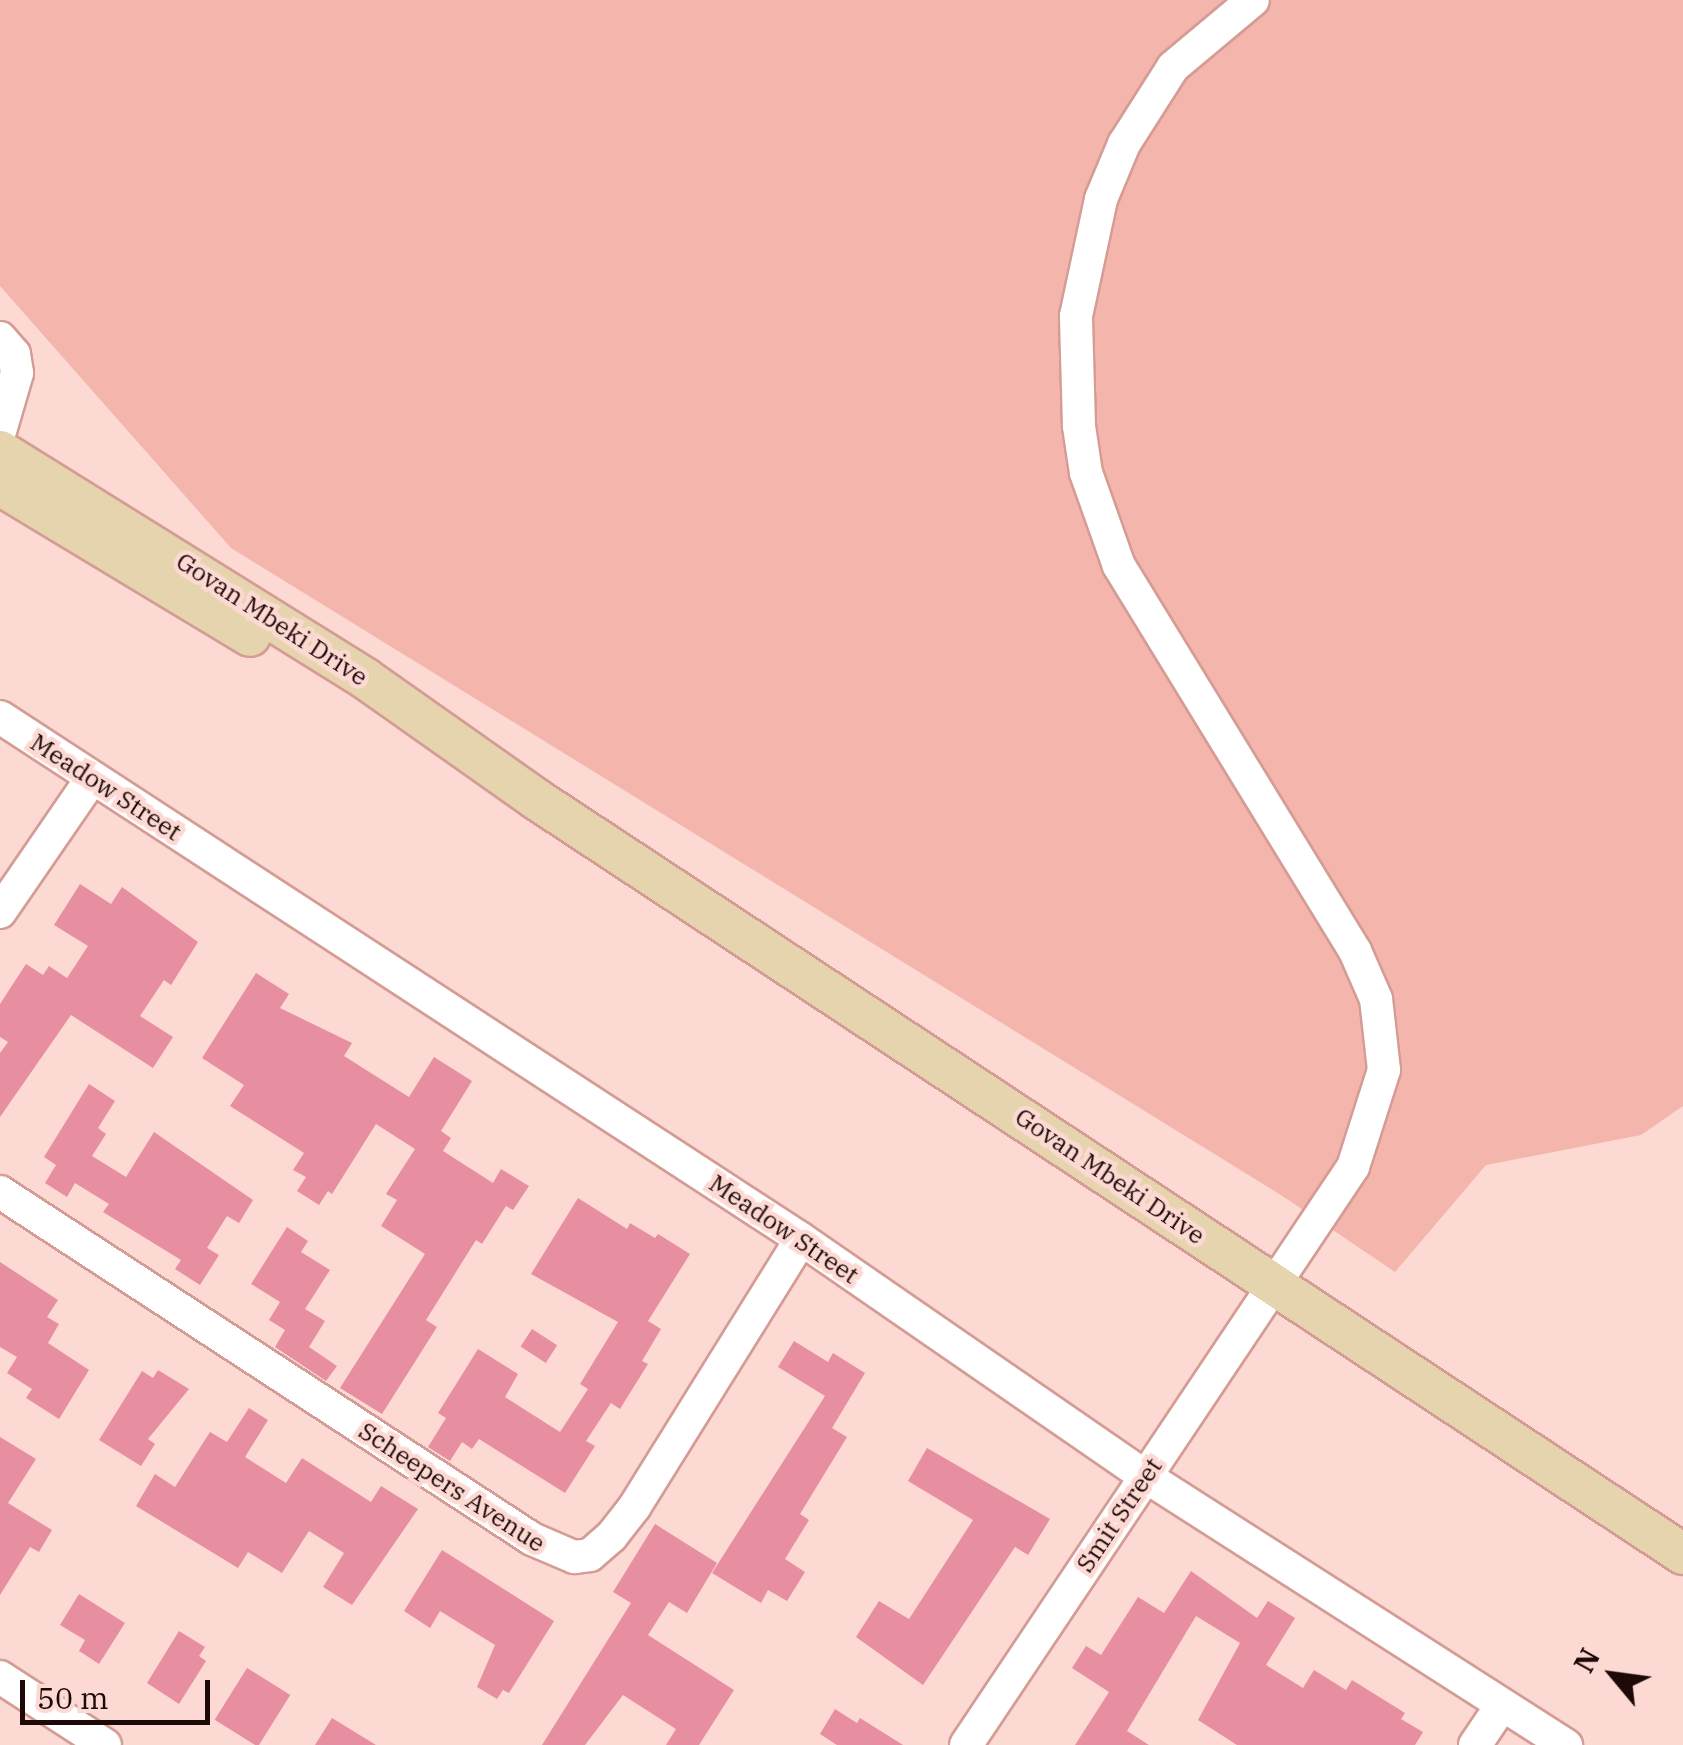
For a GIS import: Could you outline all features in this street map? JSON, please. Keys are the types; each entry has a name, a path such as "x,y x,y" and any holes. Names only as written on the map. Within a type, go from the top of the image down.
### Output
{"main road":[{"name":"Govan Mbeki Drive","path":"0,451 198,570 536,798 1683,1554"},
{"name":"Govan Mbeki Drive","path":"0,486 453,759 536,798"}],"street":[{"name":"Smit Street","path":"966,1745 1366,1138 1384,1070 1376,999 1330,904 1119,566 1086,473 1074,362 1088,250 1124,144 1173,67 1254,0"},
{"path":"0,338 14,354 17,373 0,432"},
{"name":"Meadow Street","path":"0,717 801,1239 1144,1476 1566,1745"},
{"path":"0,912 92,778"},
{"name":"Scheepers Avenue","path":"0,1192 532,1539 574,1557 590,1555 611,1537 634,1506 801,1239"},
{"path":"0,1677 105,1745"},
{"path":"1475,1745 1502,1705"}],"shaded area":[{"path":"0,0 1683,0 1683,1106 1641,1135 1486,1165 1395,1272 1281,1195 231,548 0,286"}],"building":[{"path":"80,884 111,904 122,887 198,942 171,985 164,980 140,1016 173,1037 153,1068 71,1015 0,1117 0,1053 8,1042 0,1037 0,1004 26,964 43,975 49,966 67,978 88,946 54,925"},
{"path":"256,973 289,994 280,1008 352,1043 344,1056 409,1097 434,1057 472,1081 441,1131 451,1138 443,1151 493,1183 501,1169 529,1186 513,1210 506,1206 482,1244 476,1240 426,1320 437,1327 382,1414 340,1388 425,1254 381,1226 397,1200 386,1194 415,1149 376,1124 332,1194 328,1191 319,1205 297,1191 306,1177 293,1170 304,1153 230,1106 244,1085 202,1058"},
{"path":"89,1084 115,1101 98,1128 106,1134 92,1156 126,1177 154,1132 253,1200 239,1223 227,1216 207,1248 219,1255 200,1285 175,1269 181,1260 103,1212 109,1204 75,1183 67,1197 45,1183 56,1165 44,1157"},
{"path":"578,1198 627,1229 630,1223 655,1238 658,1234 690,1254 648,1321 661,1329 642,1361 648,1364 620,1409 611,1403 586,1441 595,1446 565,1493 479,1439 472,1449 462,1442 450,1461 428,1447 446,1418 438,1413 478,1349 518,1374 505,1397 560,1432 588,1389 580,1384 618,1322 531,1274"},
{"path":"287,1227 308,1241 301,1252 330,1270 305,1309 325,1321 309,1347 337,1366 326,1381 275,1347 285,1330 269,1320 280,1302 251,1284"},
{"path":"0,1262 58,1300 47,1317 59,1324 48,1343 89,1370 59,1419 26,1398 32,1389 7,1373 17,1357 0,1347"},
{"path":"532,1329 557,1345 546,1363 521,1347"},
{"path":"794,1341 828,1362 833,1353 865,1373 832,1428 847,1437 800,1514 809,1520 785,1559 805,1572 787,1601 768,1590 761,1603 712,1573 825,1396 778,1367"},
{"path":"158,1370 189,1389 148,1439 155,1444 141,1466 99,1440 142,1371 153,1378"},
{"path":"249,1408 268,1420 245,1457 286,1483 302,1458 371,1502 381,1486 418,1509 352,1605 323,1587 344,1553 309,1531 282,1573 248,1552 238,1568 136,1506 155,1474 175,1487 210,1432 227,1442"},
{"path":"0,1437 36,1459 8,1503 52,1530 39,1552 30,1547 0,1595"},
{"path":"927,1448 1050,1519 1028,1555 1015,1547 923,1685 856,1637 879,1601 909,1619 973,1520 908,1481"},
{"path":"655,1524 717,1563 687,1613 669,1602 648,1635 734,1690 699,1745 666,1745 676,1729 623,1695 585,1745 542,1745 631,1603 613,1592"},
{"path":"442,1550 554,1621 509,1693 503,1690 497,1699 477,1687 495,1645 440,1611 430,1628 404,1611"},
{"path":"1191,1571 1257,1618 1268,1601 1295,1618 1266,1665 1303,1688 1314,1670 1346,1690 1352,1680 1405,1713 1401,1719 1423,1732 1415,1745 1237,1745 1198,1720 1240,1643 1196,1616 1127,1731 1149,1745 1075,1745 1109,1692 1072,1668 1086,1646 1101,1655 1138,1597 1164,1613"},
{"path":"79,1594 125,1623 99,1664 79,1651 85,1640 60,1625"},
{"path":"179,1631 205,1647 199,1656 206,1661 179,1704 147,1683"},
{"path":"247,1668 290,1695 259,1745 215,1720"},
{"path":"835,1709 857,1723 860,1718 903,1745 837,1745 820,1734"},
{"path":"332,1718 376,1745 315,1745"}]}
